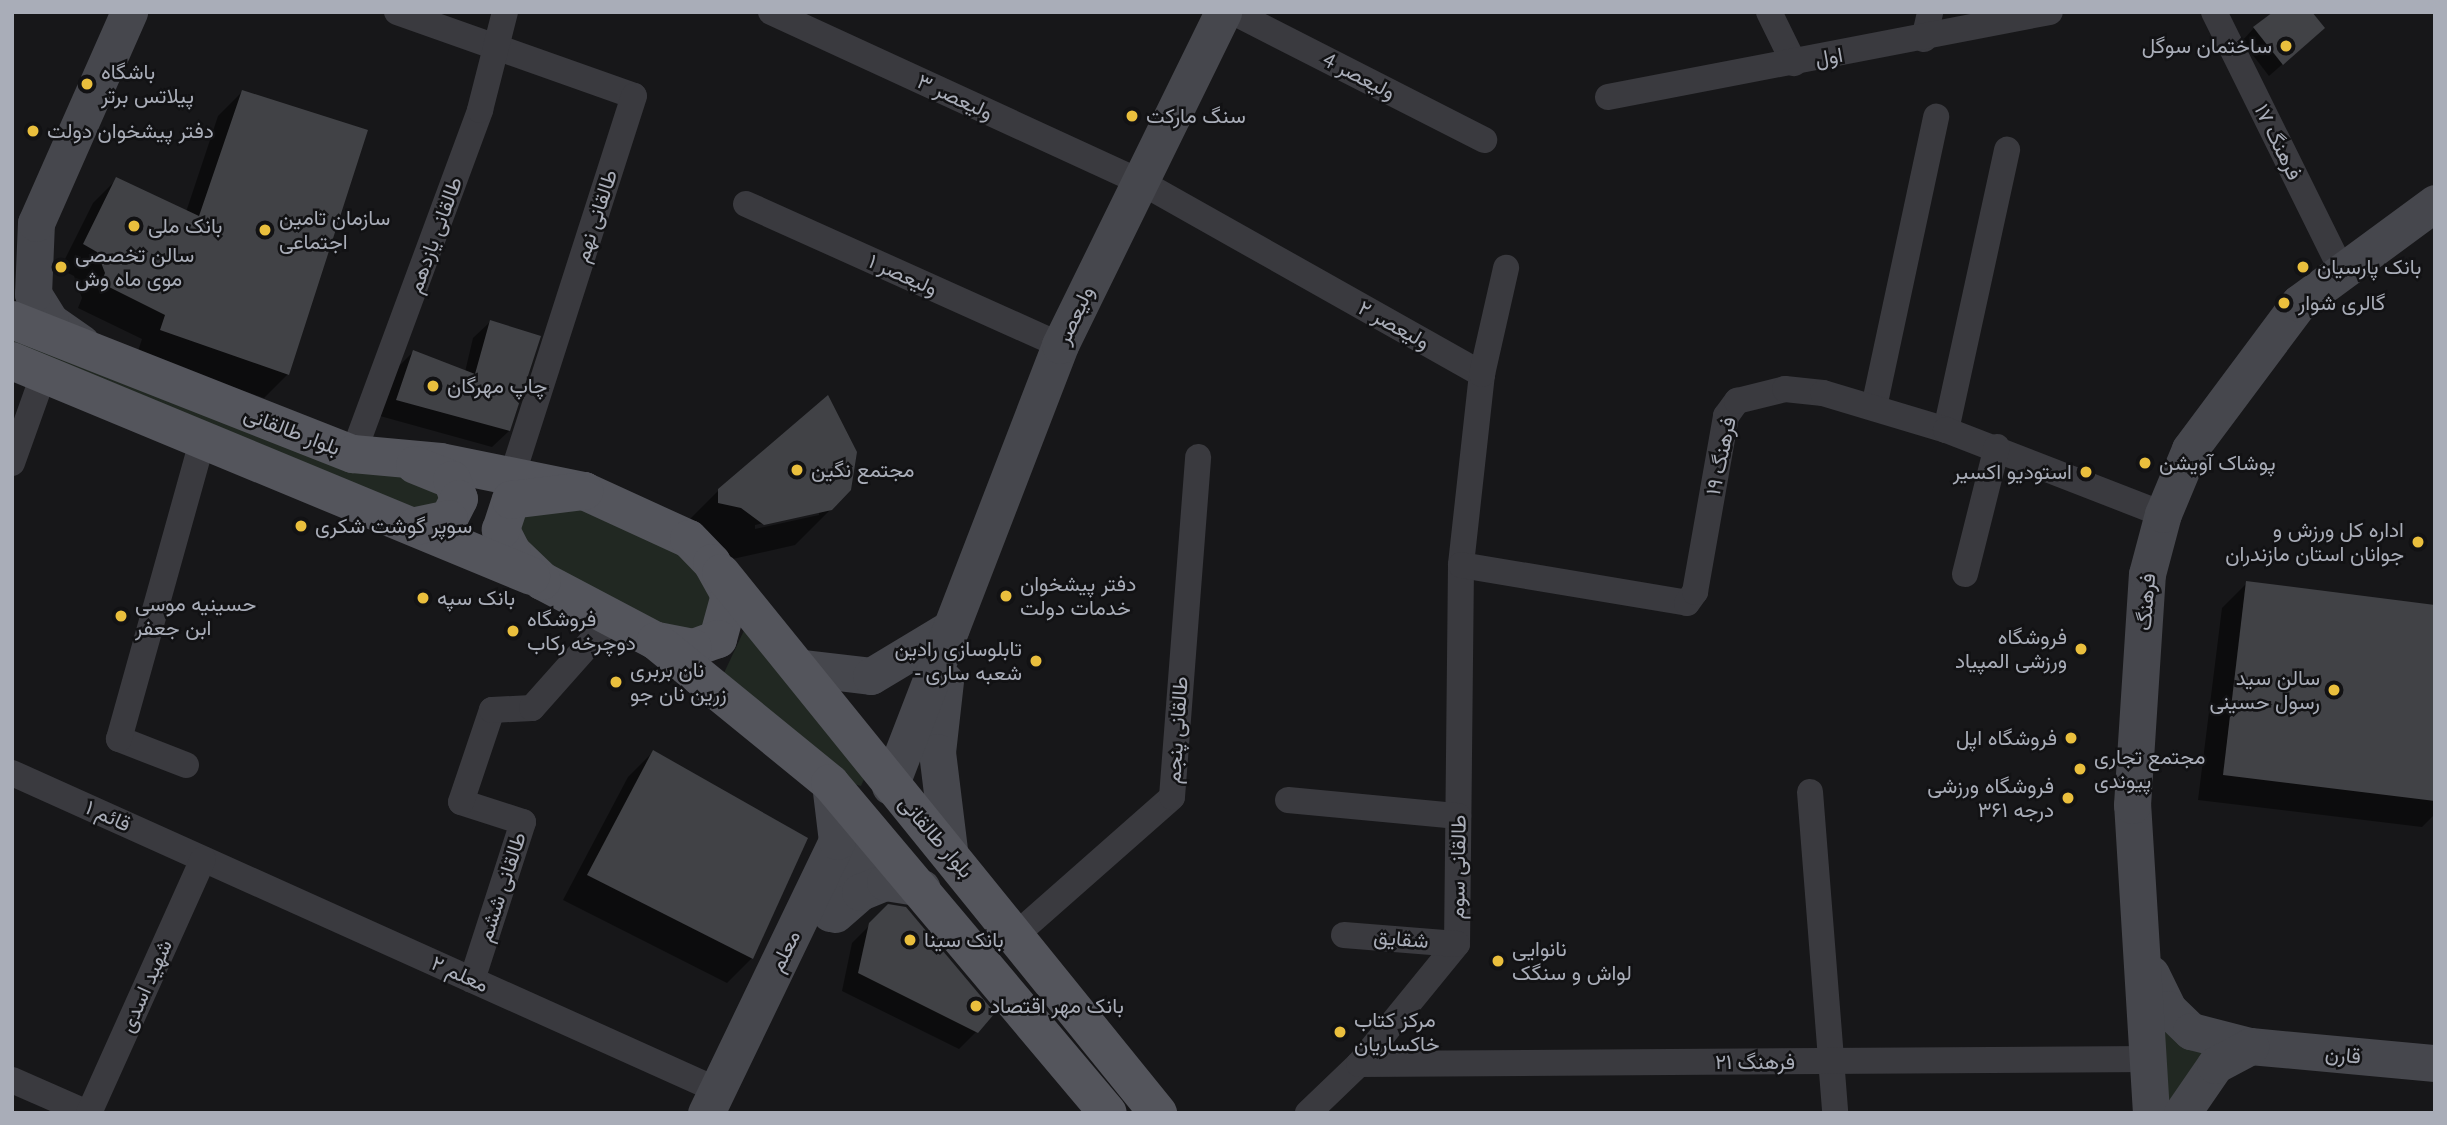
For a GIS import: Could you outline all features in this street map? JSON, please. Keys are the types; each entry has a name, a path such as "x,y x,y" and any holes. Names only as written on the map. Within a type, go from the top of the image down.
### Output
{"main road":[{"path":"96,354 50,321 33,294 24,235 128,12"},
{"name":"ولیعصر","path":"891,786 1060,345 1223,12"},
{"name":"فرهنگ","path":"2151,1113 2144,960 2132,805 2147,574 2163,514 2190,449 2300,303 2435,203"},
{"name":"بلوار طالقانی","path":"12,320 353,454 513,474 584,491 689,539 804,668 891,786 1018,933 1158,1113"},
{"name":"بلوار طالقانی","path":"28,367 416,526 542,581"},
{"path":"407,461 452,480 459,499 449,519 416,526"},
{"path":"584,491 511,500 502,513 501,530 512,552 542,581 656,641 830,783 922,888 1108,1113"},
{"path":"656,641 693,648 718,639 730,595 712,563"},
{"path":"804,668 871,676 951,628"},
{"path":"949,850 937,752 951,628"},
{"name":"معلم","path":"719,1105 837,841 830,783"},
{"path":"872,834 891,786"},
{"name":"معلم","path":"719,1105 822,928 872,834"},
{"path":"822,928 854,896 880,884 922,888"},
{"name":"قارن","path":"2144,960 2168,1009 2191,1031 2250,1046 2435,1063"},
{"path":"2182,1113 2216,1065 2250,1046"}],"street":[{"path":"397,12 498,45"},
{"name":"طالقانی یازدهم","path":"353,454 446,209 498,45 505,12"},
{"name":"ولیعصر ٣","path":"771,12 1139,181"},
{"name":"ولیعصر 4","path":"1233,12 1484,140"},
{"path":"1769,12 1794,63"},
{"path":"1924,40 1930,12"},
{"name":"اول","path":"1608,97 1924,40 2049,12"},
{"name":"فرهنگ ۱۷","path":"2214,12 2342,271"},
{"name":"طالقانی نهم","path":"498,45 634,96 513,474"},
{"path":"1874,407 1936,117"},
{"path":"1947,430 2007,150"},
{"name":"ولیعصر ٢","path":"1139,181 1482,374"},
{"name":"ولیعصر ١","path":"746,204 1060,345"},
{"path":"1461,565 1482,374 1506,268"},
{"path":"12,463 28,367"},
{"name":"فرهنگ ۱۹","path":"1461,565 1687,603 1695,592 1726,416 1737,401 1785,389 1874,407 1947,430 1997,447 2163,514"},
{"path":"186,765 119,739 203,438"},
{"path":"1965,574 1997,447"},
{"name":"طالقانی پنجم","path":"1018,933 1172,797 1198,457"},
{"name":"طالقانی سوم","path":"1308,1113 1359,1064 1457,944 1461,565"},
{"name":"طالقانی ششم","path":"471,980 523,822 461,803 492,710 533,708 611,619"},
{"name":"قائم ١","path":"12,773 203,859"},
{"path":"1810,792 1835,1113"},
{"path":"1288,800 1458,816"},
{"name":"معلم ٢","path":"203,859 471,980 719,1105"},
{"name":"شهید اسدی","path":"88,1113 203,859"},
{"name":"شقایق","path":"1345,935 1457,944"},
{"name":"فرهنگ ۲۱","path":"1359,1064 2150,1059"},
{"path":"12,1080 88,1113"}],"shaded area":[{"path":"12,327 404,468 448,494 439,512 417,515 12,355"},
{"path":"579,501 673,545 707,575 718,606 711,630 687,637 545,569 516,533 521,508"},
{"path":"748,622 865,777 861,786 846,782 723,675"},
{"path":"2161,1018 2220,1052 2161,1113"}],"building":[{"name":"ساختمان سوگل","path":"2273,12 2312,12 2325,28 2283,65 2253,27"},
{"name":"سازمان تامین اجتماعی","path":"242,90 368,130 289,375 160,330 165,315 101,283 105,273 97,252 83,244 116,177 199,216"},
{"path":"490,320 541,336 510,431 396,400 413,350 475,374"},
{"name":"مجتمع نگین","path":"828,395 857,452 851,490 832,510 764,525 741,508 718,503 718,489"},
{"name":"سالن سید رسول حسینی","path":"2246,581 2435,605 2435,801 2223,775"},
{"path":"653,750 808,838 753,959 587,875"},
{"name":"بانک سینا","path":"888,904 906,907 995,1013 978,1033 858,973 869,923"}],"place":[{"name":"ساختمان سوگل","path":"2286,46"},
{"name":"باشگاه پیلاتس برتر","path":"87,84"},
{"name":"سنگ مارکت","path":"1132,116"},
{"name":"دفتر پیشخوان دولت","path":"33,131"},
{"name":"بانک ملی","path":"134,226"},
{"name":"سازمان تامین اجتماعی","path":"265,230"},
{"name":"سالن تخصصی موی ماه وش","path":"61,267"},
{"name":"بانک پارسیان","path":"2303,267"},
{"name":"گالری شوار","path":"2284,303"},
{"name":"چاپ مهرگان","path":"433,386"},
{"name":"پوشاک آویشن","path":"2145,463"},
{"name":"مجتمع نگین","path":"797,470"},
{"name":"استودیو اکسیر","path":"2086,472"},
{"name":"سوپر گوشت شکری","path":"301,526"},
{"name":"اداره کل ورزش و جوانان استان مازندران","path":"2418,542"},
{"name":"دفتر پیشخوان خدمات دولت","path":"1006,596"},
{"name":"بانک سپه","path":"423,598"},
{"name":"حسینیه موسی ابن جعفر","path":"121,616"},
{"name":"فروشگاه دوچرخه رکاب","path":"513,631"},
{"name":"فروشگاه ورزشی المپیاد","path":"2081,649"},
{"name":"تابلوسازی رادین - شعبه ساری","path":"1036,661"},
{"name":"نان بربری زرین نان جو","path":"616,682"},
{"name":"سالن سید رسول حسینی","path":"2334,690"},
{"name":"فروشگاه اپل","path":"2071,738"},
{"name":"مجتمع تجاری پیوندی","path":"2080,769"},
{"name":"فروشگاه ورزشی ۳۶۱ درجه","path":"2068,798"},
{"name":"بانک سینا","path":"910,940"},
{"name":"نانوایی لواش و سنگک","path":"1498,961"},
{"name":"بانک مهر اقتصاد","path":"976,1006"},
{"name":"مرکز کتاب خاکساریان","path":"1340,1032"}]}
